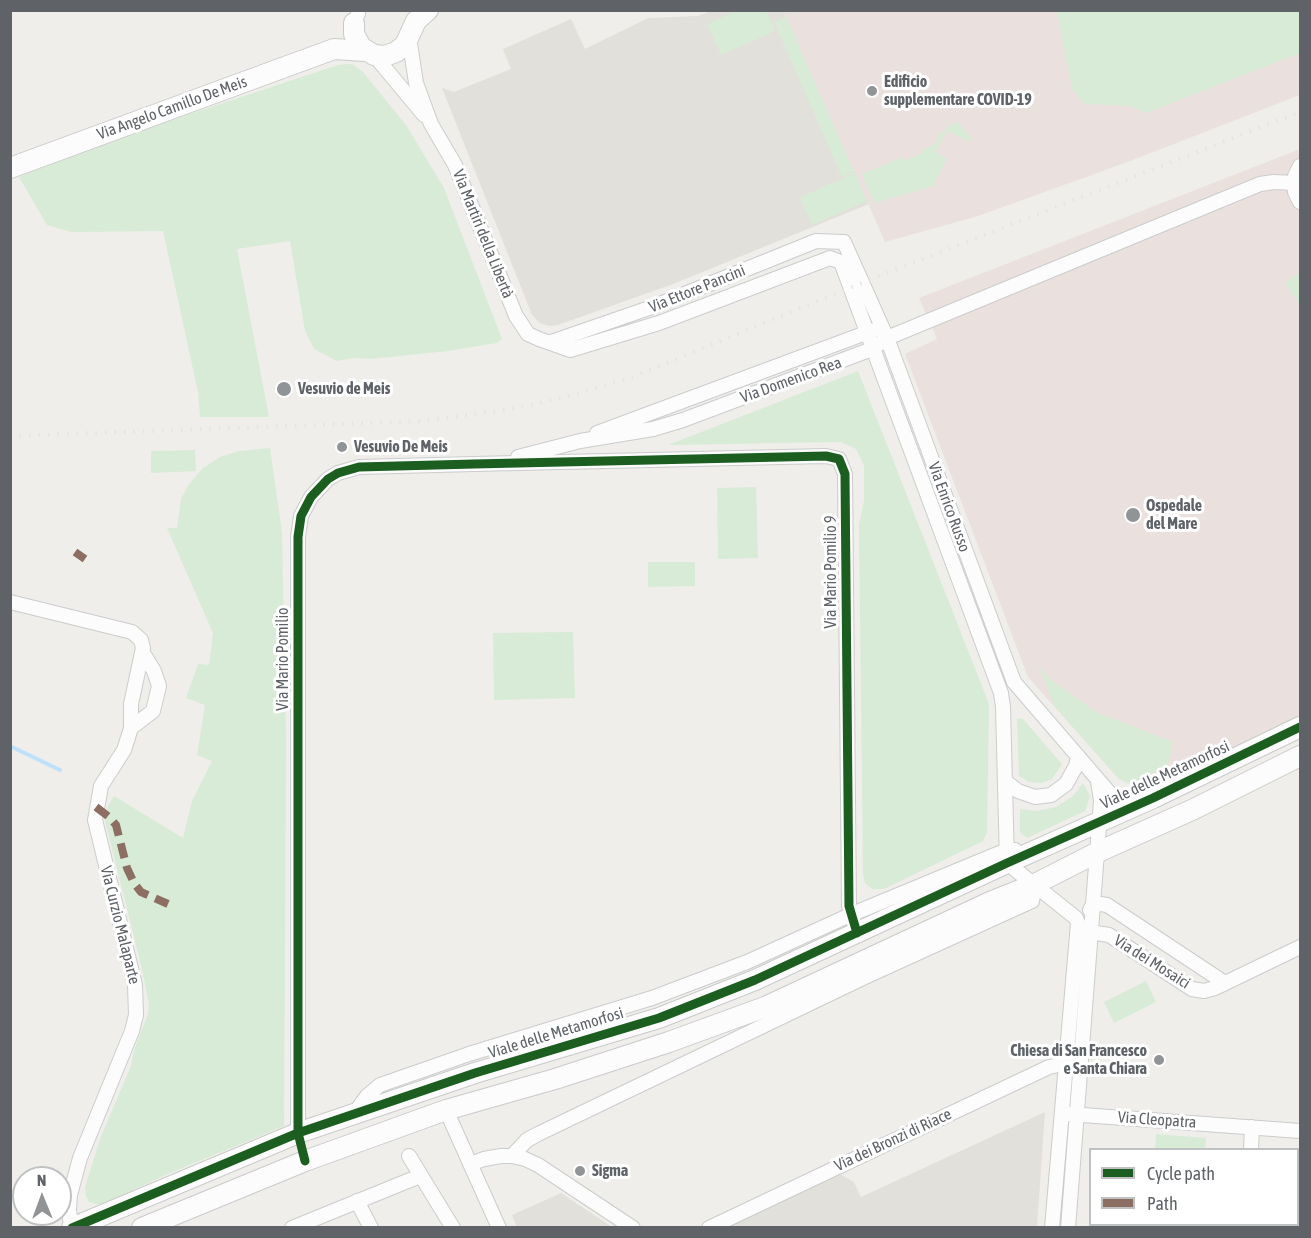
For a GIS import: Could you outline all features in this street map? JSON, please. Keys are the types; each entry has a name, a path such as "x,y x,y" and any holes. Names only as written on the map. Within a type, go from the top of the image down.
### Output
{"street":[{"path":"403,10 409,21 409,35"},
{"name":"Via Angelo Camillo De Meis","path":"10,168 334,49 386,56 405,45 416,21 428,10"},
{"path":"334,49 346,37 358,15"},
{"path":"358,15 356,39 370,53"},
{"name":"Via Martiri della Libertà","path":"409,35 416,83 431,124 460,178 516,316 528,334 545,341"},
{"name":"Via Martiri della Libertà","path":"370,53 431,124"},
{"path":"1300,166 1294,183 1300,202"},
{"name":"Via Domenico Rea","path":"580,441 639,416 866,332 884,333 1260,184 1294,183"},
{"name":"Via Ettore Pancini","path":"545,341 655,306 816,241 844,242"},
{"name":"Via Enrico Russo","path":"844,242 884,333 1014,682 1125,811"},
{"name":"Via Ettore Pancini","path":"545,341 570,350 659,323 830,258"},
{"name":"Via Enrico Russo","path":"830,258 841,262 1001,693 1007,856"},
{"name":"Via Domenico Rea","path":"580,441 653,429 872,349 884,333"},
{"path":"580,441 591,454 610,461"},
{"name":"Via Mario Pomilio","path":"474,464 520,457 580,441"},
{"name":"Via Mario Pomilio 9","path":"610,461 826,456 839,459 843,465 846,474 854,924"},
{"name":"Via Mario Pomilio","path":"298,1133 298,537 301,516 318,487 338,472 350,469 610,461"},
{"path":"10,602 132,632 141,640 143,653 131,704 131,728"},
{"path":"131,728 153,711 159,687 154,671 143,653"},
{"name":"Viale delle Metamorfosi","path":"354,1114 367,1096 381,1085 458,1058 652,998 854,924 1007,856 1041,848 1125,811 1300,727"},
{"name":"Via Curzio Malaparte","path":"72,1227 69,1209 70,1196 80,1158 132,1031 136,1015 135,985 95,820 101,786 124,750 131,728"},
{"path":"1005,781 1018,791 1035,797 1051,795 1066,784 1076,766 1078,756"},
{"path":"151,1226 305,1161 446,1110 669,1042 765,1007 990,902 1035,884 1300,756"},
{"path":"1052,1227 1066,1064 1085,931 1094,903 1101,801 1098,781"},
{"path":"1007,856 1070,914 1085,931 1081,1065 1068,1227"},
{"path":"512,1156 527,1140 538,1134 865,977 1032,901 1035,884"},
{"path":"1070,914 1087,913 1094,903"},
{"name":"Via dei Mosaici","path":"1094,903 1107,905 1225,983"},
{"name":"Viale delle Metamorfosi","path":"72,1227 298,1133 434,1087 659,1018 755,980 854,924"},
{"name":"Via dei Mosaici","path":"1085,931 1109,935 1192,989 1204,991 1300,947"},
{"name":"Via dei Bronzi di Riace","path":"709,1227 1049,1067 1066,1064 1081,1065"},
{"path":"434,1087 499,1227"},
{"name":"Via Cleopatra","path":"1062,1113 1300,1131"},
{"path":"1251,1148 1252,1127"},
{"path":"298,1133 305,1161"},
{"path":"409,1156 453,1227"},
{"path":"470,1164 484,1159 512,1156 538,1165 633,1227"},
{"path":"292,1227 420,1176"},
{"path":"357,1201 371,1227"}],"shaded area":[{"path":"711,11 784,11 869,204 673,284 558,325 549,326 540,323 532,315 442,88 454,92 511,69 503,49 571,19 585,49 648,18 698,16"},
{"path":"784,11 1300,11 1300,95 1125,163 978,216 885,242"},
{"name":"Ospedale del Mare","path":"1300,149 1300,718 1221,756 1197,760 1139,788 1119,779 1028,677 905,354 937,339 919,298"},
{"path":"1045,1112 1037,1227 727,1227 840,1174 854,1182 861,1197"},
{"path":"561,1193 612,1227 517,1227 512,1215"}],"green space":[{"path":"738,10 766,11 775,31 721,55 707,24"},
{"path":"1057,11 1300,11 1300,53 1146,113 1129,106 1085,104 1072,89"},
{"path":"786,17 854,172 842,177 774,22"},
{"path":"352,64 363,72 406,125 444,188 502,339 497,343 448,351 337,361 314,349 305,331 290,241 237,249 269,417 200,417 198,392 163,231 71,232 47,225 19,177 93,146 338,65"},
{"path":"957,121 972,139 970,141 947,131 935,152 947,159 935,181 936,185 874,203 862,174 902,157 904,161 923,153 922,150 937,143 938,135"},
{"path":"855,173 867,201 812,225 800,197"},
{"path":"1300,272 1300,305 1285,283"},
{"path":"858,371 989,704 987,832 983,841 884,889 872,889 865,883 863,874 859,524 864,501 864,466 856,449 841,442 668,445"},
{"path":"270,448 282,533 286,743 284,1126 102,1204 96,1204 89,1202 85,1187 100,1139 131,1066 134,1050 148,1014 149,1004 105,821 107,808 114,796 183,838 192,801 212,761 197,755 205,705 186,698 198,664 209,665 213,633 167,528 177,528 181,499 189,484 203,468 220,457 239,451"},
{"path":"195,450 196,471 151,473 151,451"},
{"path":"756,487 758,558 718,559 717,488"},
{"path":"648,562 695,562 695,586 648,587"},
{"path":"573,632 575,698 494,700 493,633"},
{"path":"1039,665 1051,680 1096,712 1173,742 1168,766 1130,784 1119,779 1054,706"},
{"path":"1022,718 1062,764 1052,779 1042,783 1029,782 1019,776 1017,719"},
{"path":"1083,783 1090,796 1085,811 1027,838 1020,832 1020,809 1037,811 1056,807 1073,796"},
{"path":"1146,981 1156,1002 1114,1023 1104,1002"},
{"path":"1156,1134 1206,1138 1205,1148 1155,1148"}],"waterway":[{"path":"10,746 60,770"}],"railway":[{"path":"10,436 424,421 512,409 563,398 635,376 869,280 1300,112"}],"marked path":[{"path":"75,552 85,559"},
{"path":"96,807 116,825 127,868 134,883 141,892 168,904"}],"cycle path":[{"path":"305,1161 298,1133 298,537 301,516 311,497 328,479 338,473 359,467 826,456 839,459 845,474 849,906 857,933"},
{"path":"72,1228 298,1133 475,1073 659,1018 755,980 1153,798 1300,727"}],"place":[{"name":"Edificio supplementare COVID-19","path":"872,91"},
{"name":"Vesuvio de Meis","path":"284,389"},
{"name":"Vesuvio De Meis","path":"342,447"},
{"name":"Ospedale del Mare","path":"1133,515"},
{"name":"Chiesa di San Francesco e Santa Chiara","path":"1159,1060"},
{"name":"Sigma","path":"580,1171"}]}
